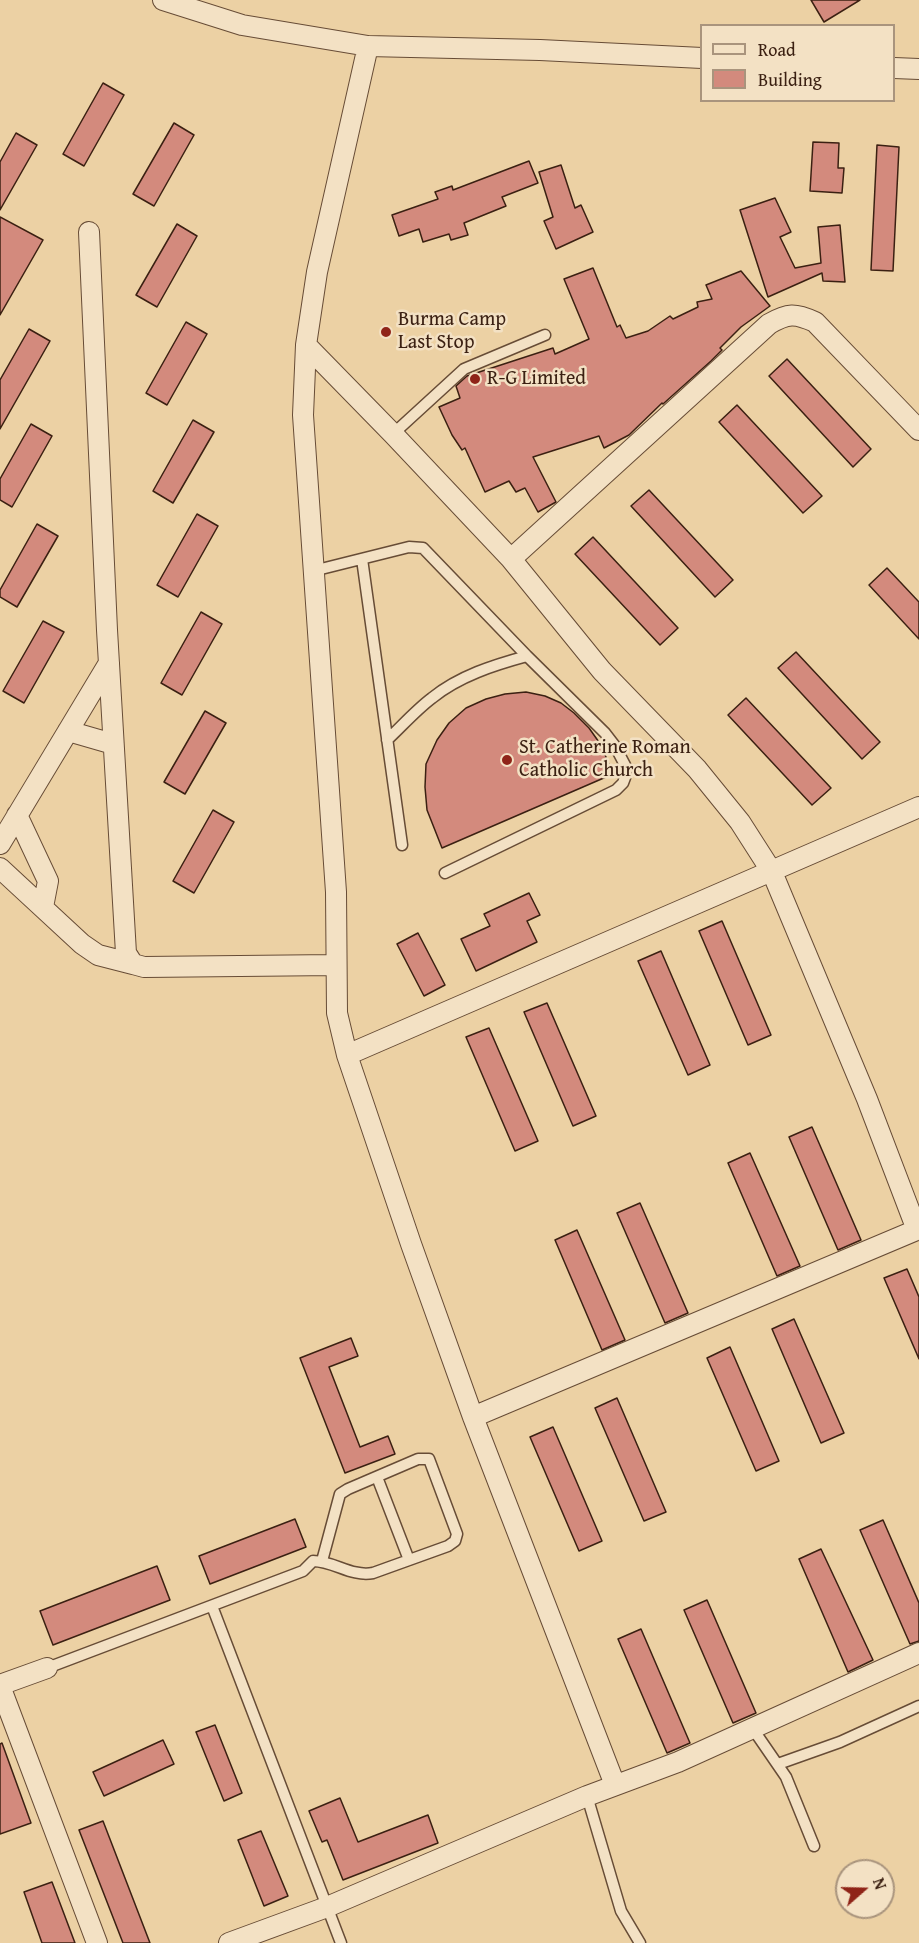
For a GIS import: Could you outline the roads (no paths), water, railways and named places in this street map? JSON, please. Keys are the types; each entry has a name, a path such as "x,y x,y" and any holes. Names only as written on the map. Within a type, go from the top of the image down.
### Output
{"street":[{"path":"163,0 242,25 368,46 540,50 700,58"},
{"path":"368,46 317,272 306,345 303,415 336,892 337,1012 347,1055 473,1417 615,1785"},
{"path":"895,68 919,69"},
{"path":"89,232 124,940 126,953 133,964"},
{"path":"511,559 769,324 784,316 799,315 815,322 919,430"},
{"path":"306,345 511,559 602,671 697,770 740,822 772,872 867,1099 918,1230 473,1417"},
{"path":"0,844 109,663"},
{"path":"68,731 113,744"},
{"path":"347,1055 919,807"},
{"path":"17,815 48,881 43,908"},
{"path":"0,868 98,955 144,967 335,965"},
{"path":"229,1943 327,1907 587,1796 678,1762 919,1653"},
{"path":"47,1668 0,1685 97,1943"}],"lane":[{"path":"393,434 464,369 545,335"},
{"path":"313,571 409,547 423,548 526,656 605,733 626,767 623,783 616,790 445,873"},
{"path":"362,559 402,846"},
{"path":"387,740 432,697 454,683 495,664 526,656"},
{"path":"47,1668 303,1571 313,1561 322,1561 364,1575 448,1546 455,1541 457,1534 429,1459 424,1458 340,1494 322,1561"},
{"path":"377,1478 409,1560"},
{"path":"212,1606 341,1943"},
{"path":"778,1764 840,1742 919,1706"},
{"path":"753,1729 786,1777 814,1846"},
{"path":"587,1796 621,1911 640,1943"}],"place":[{"name":"Burma Camp Last Stop","path":"386,332"},
{"name":"R-G Limited","path":"475,379"},
{"name":"St. Catherine Roman Catholic Church","path":"507,760"}]}
